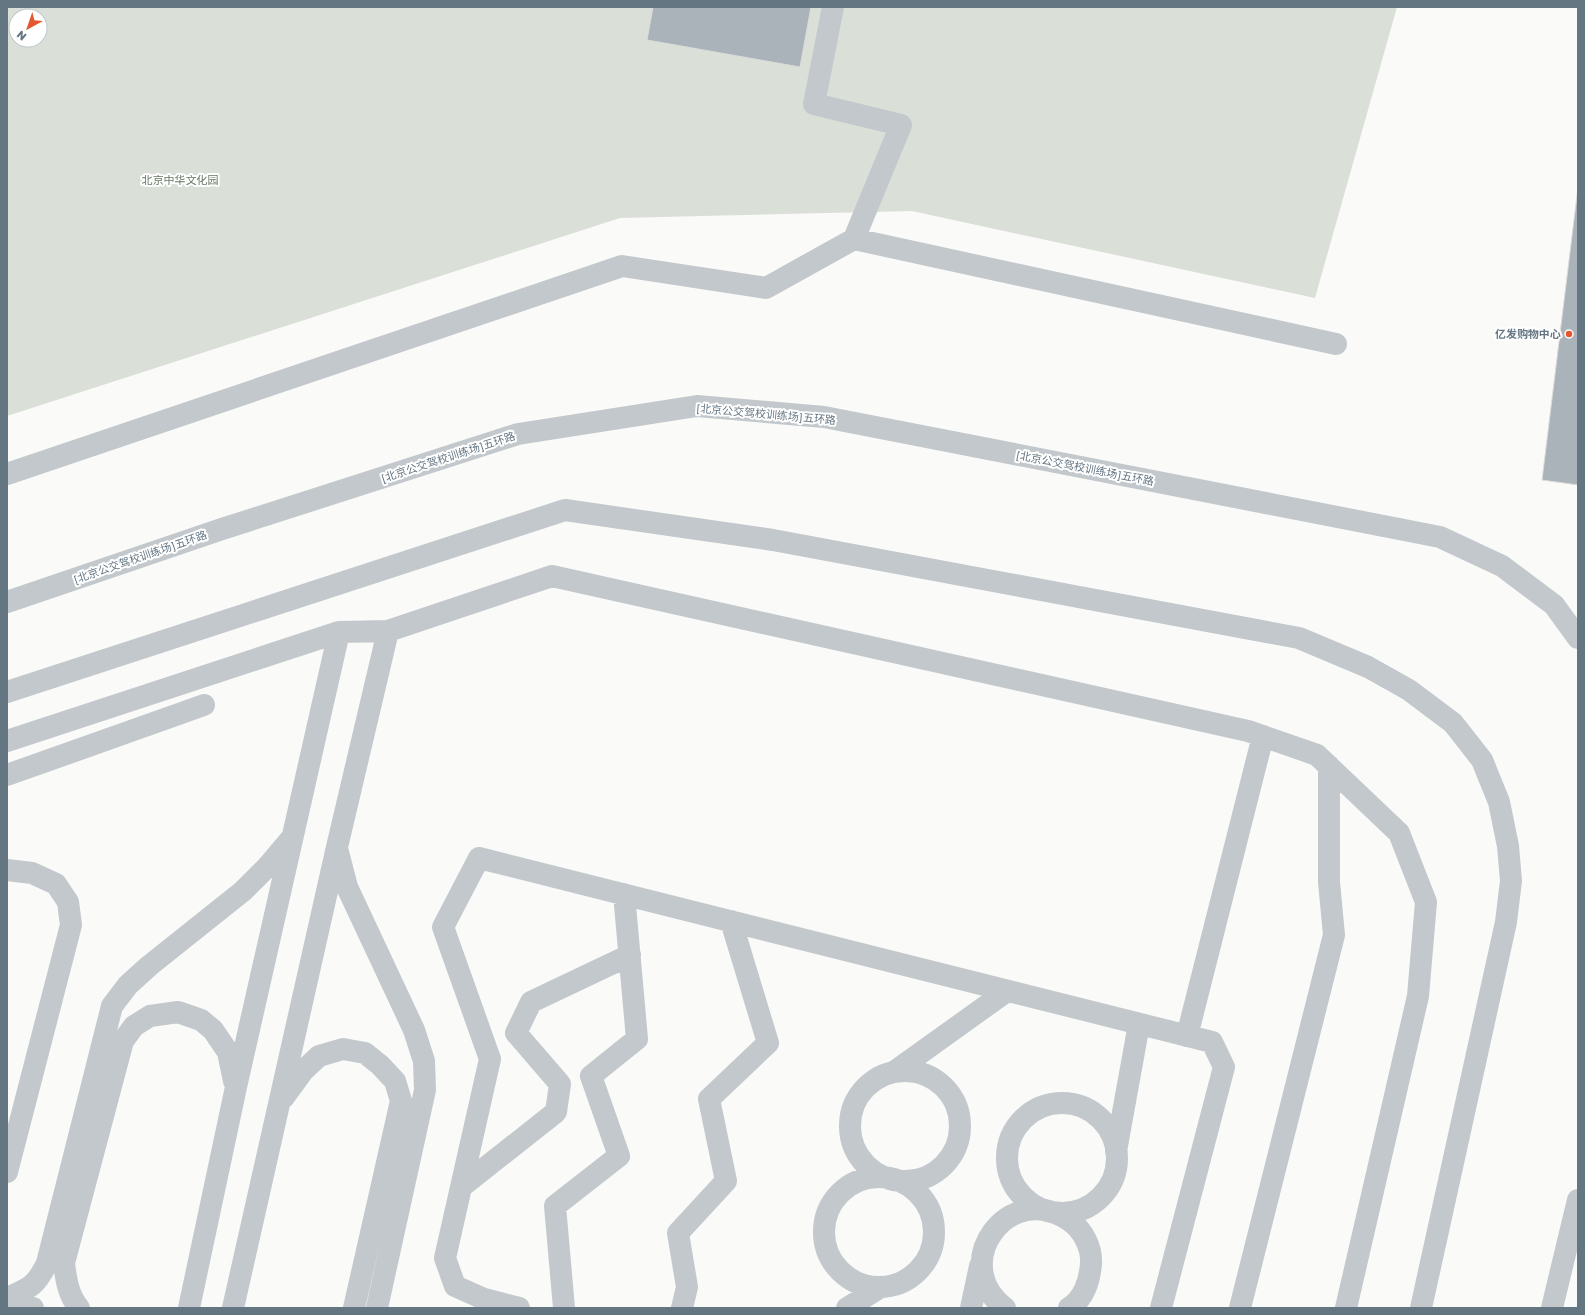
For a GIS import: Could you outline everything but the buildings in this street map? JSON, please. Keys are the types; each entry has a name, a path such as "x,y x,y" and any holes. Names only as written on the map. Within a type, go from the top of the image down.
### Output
{"street":[{"path":"7,474 622,266 766,288 854,239 901,125 814,104 833,7"},
{"path":"854,239 1336,344"},
{"name":"[北京公交驾校训练场]五环路","path":"7,602 229,527 518,434 697,406 824,417 1440,537 1502,566 1554,605 1578,638"},
{"path":"7,692 565,510 773,540 1299,638 1368,666 1409,690 1452,723 1482,760 1499,802 1508,846 1511,881 1506,922 1421,1308"},
{"path":"7,741 339,632 388,631 552,576 1240,729 1317,755 1399,833 1426,902 1418,996 1346,1308"},
{"path":"233,1308 337,847 388,631"},
{"path":"190,1308 236,1087 339,632"},
{"path":"7,775 204,705"},
{"path":"1187,1036 1263,736"},
{"path":"1240,1308 1334,934 1329,882 1329,766"},
{"path":"7,1298 30,1287 40,1277 48,1263 112,1006 128,985 243,891 292,839"},
{"path":"337,847 347,888 414,1030 424,1061 425,1090 377,1308"},
{"path":"519,1308 484,1298 456,1286 445,1258 490,1059 443,927 479,858 1212,1042 1224,1067 1161,1308"},
{"path":"7,870 32,873 56,884 68,902 71,925 7,1172"},
{"path":"564,1308 555,1206 619,1156 591,1076 637,1039 624,894"},
{"path":"682,1308 687,1287 678,1233 726,1181 709,1099 768,1043 731,921"},
{"path":"461,1187 556,1112 560,1084 516,1033 531,1002 630,955"},
{"path":"847,1308 881,1287 899,1283 915,1274 926,1260 933,1243 934,1225 929,1208 918,1193 903,1183 886,1178 871,1169 858,1156 851,1140 850,1122 854,1104 864,1090 877,1078 894,1072 1007,991"},
{"path":"79,1308 74,1302 66,1281 64,1263 123,1041 134,1026 150,1016 178,1012 201,1020 213,1030 228,1052 236,1087"},
{"path":"971,1308 986,1243 995,1227 1009,1216 1026,1210 1044,1209 1062,1213 1080,1210 1097,1201 1109,1186 1116,1169 1116,1151 1139,1024"},
{"path":"279,1105 303,1071 319,1056 343,1049 365,1054 380,1065 395,1081 401,1101 354,1308"},
{"path":"881,1287 863,1284 846,1276 834,1262 826,1246 824,1229 828,1211 842,1192 852,1184 868,1178 886,1178 904,1181 922,1178 938,1170 951,1156 958,1139 960,1121 955,1103 944,1088 930,1077 912,1071 894,1072"},
{"path":"1069,1308 1084,1292 1091,1275 1091,1256 1086,1239 1075,1225 1061,1214 1044,1209 1028,1201 1016,1188 1009,1171 1007,1154 1012,1136 1021,1121 1035,1110 1052,1104 1069,1103 1087,1108 1101,1119 1111,1134 1116,1151"},
{"path":"1552,1308 1578,1200"},
{"path":"982,1260 983,1278 991,1294 1005,1308"},
{"path":"7,1302 33,1308"}],"green space":[{"name":"北京中华文化园","path":"7,7 1397,7 1315,298 912,211 620,218 7,416"}],"place":[{"name":"亿发购物中心","path":"1569,334"}]}
